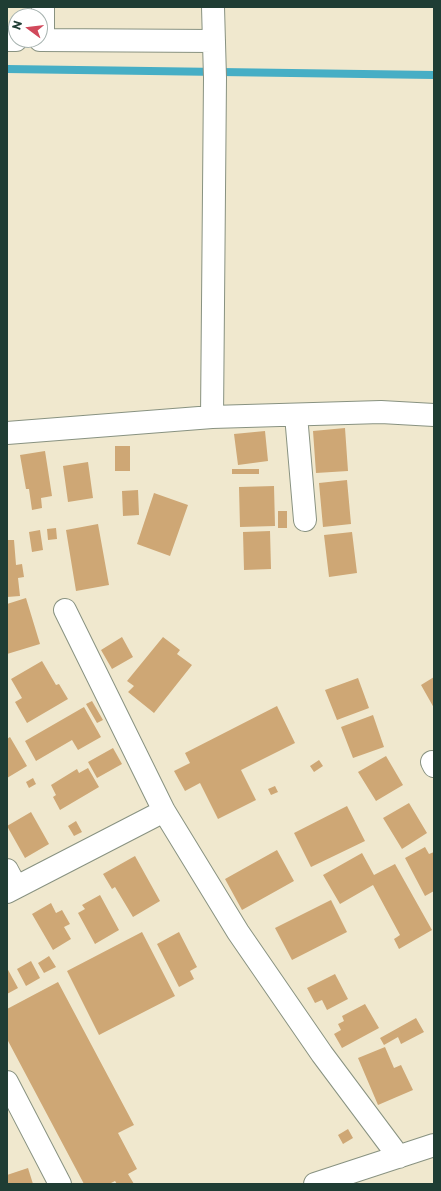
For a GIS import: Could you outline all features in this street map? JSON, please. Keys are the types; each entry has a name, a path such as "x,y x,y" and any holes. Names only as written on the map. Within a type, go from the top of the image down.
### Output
{"street":[{"path":"212,417 215,78 213,7"},
{"path":"48,40 214,47"},
{"path":"7,433 212,417 381,412 434,415"},
{"path":"296,415 305,520"},
{"path":"65,610 164,811 238,932 322,1054 399,1157"},
{"path":"10,883 164,811"},
{"path":"7,1082 60,1184"},
{"path":"315,1184 434,1145"}],"building":[{"path":"345,428 348,471 316,473 313,431"},
{"path":"265,431 268,461 238,465 234,434"},
{"path":"115,446 130,446 130,471 115,471"},
{"path":"45,451 52,496 41,498 42,508 32,510 29,489 26,489 20,455"},
{"path":"88,462 93,498 68,502 63,466"},
{"path":"232,469 259,469 259,474 232,474"},
{"path":"347,480 351,524 323,527 319,483"},
{"path":"274,486 275,526 240,527 239,487"},
{"path":"138,490 139,515 123,516 122,491"},
{"path":"154,493 188,505 170,556 137,544"},
{"path":"278,511 287,511 287,528 278,528"},
{"path":"98,524 109,585 76,591 66,530"},
{"path":"56,528 57,539 48,540 47,529"},
{"path":"40,530 43,550 32,552 29,532"},
{"path":"270,531 271,569 244,570 243,532"},
{"path":"352,532 357,573 329,577 324,535"},
{"path":"7,540 14,540 16,565 22,564 24,577 18,578 20,596 7,597"},
{"path":"26,598 40,644 7,654 7,604"},
{"path":"122,637 133,657 112,669 101,650"},
{"path":"163,637 180,650 177,654 192,665 154,713 128,692 134,686 127,681"},
{"path":"42,661 56,685 59,684 68,699 27,723 15,702 22,698 11,679"},
{"path":"434,677 434,708 421,685"},
{"path":"358,678 369,708 337,720 325,690"},
{"path":"92,701 103,720 97,723 86,704"},
{"path":"277,706 295,743 241,770 256,800 218,819 200,783 185,791 174,771 190,763 185,753"},
{"path":"84,707 101,737 78,750 72,740 36,761 25,741"},
{"path":"373,715 384,747 353,758 341,727"},
{"path":"10,737 27,766 7,778 7,739"},
{"path":"113,748 122,764 97,778 88,762"},
{"path":"386,756 403,785 376,801 358,772"},
{"path":"319,760 323,766 314,772 310,766"},
{"path":"88,768 99,787 60,810 53,797 56,795 51,785 77,769 79,773"},
{"path":"33,778 36,784 29,788 26,782"},
{"path":"275,786 278,792 271,795 268,789"},
{"path":"409,803 427,833 402,849 383,818"},
{"path":"347,806 365,841 311,867 294,833"},
{"path":"31,812 49,844 25,858 7,826"},
{"path":"76,821 82,832 74,836 68,826"},
{"path":"425,847 429,854 434,852 434,891 425,896 405,858"},
{"path":"277,850 294,881 242,910 225,879"},
{"path":"362,853 374,875 395,864 432,930 399,949 394,939 400,935 373,885 340,904 323,875"},
{"path":"135,856 160,901 133,917 115,887 112,889 103,874"},
{"path":"100,895 119,930 95,944 78,913 85,909 82,905"},
{"path":"331,900 347,932 292,960 275,928"},
{"path":"51,903 56,913 62,910 70,924 64,927 71,939 53,950 32,914"},
{"path":"142,932 175,996 99,1035 67,971"},
{"path":"179,932 197,967 190,971 194,979 179,987 157,944"},
{"path":"49,956 56,967 44,973 38,963"},
{"path":"31,961 40,978 26,986 17,969"},
{"path":"7,968 18,988 7,994"},
{"path":"335,974 348,999 327,1010 322,1000 315,1003 307,988"},
{"path":"58,982 134,1125 118,1133 137,1169 128,1174 134,1184 117,1184 115,1181 109,1184 84,1184 7,1039 7,1009"},
{"path":"365,1004 379,1028 342,1048 334,1034 341,1030 338,1024 344,1021 342,1016"},
{"path":"416,1018 424,1032 401,1044 398,1037 384,1045 380,1038"},
{"path":"385,1047 394,1068 401,1065 413,1090 378,1105 358,1058"},
{"path":"348,1129 353,1138 343,1144 338,1135"},
{"path":"28,1168 33,1184 7,1184 7,1175"}],"waterway":[{"path":"7,69 434,75"}]}
